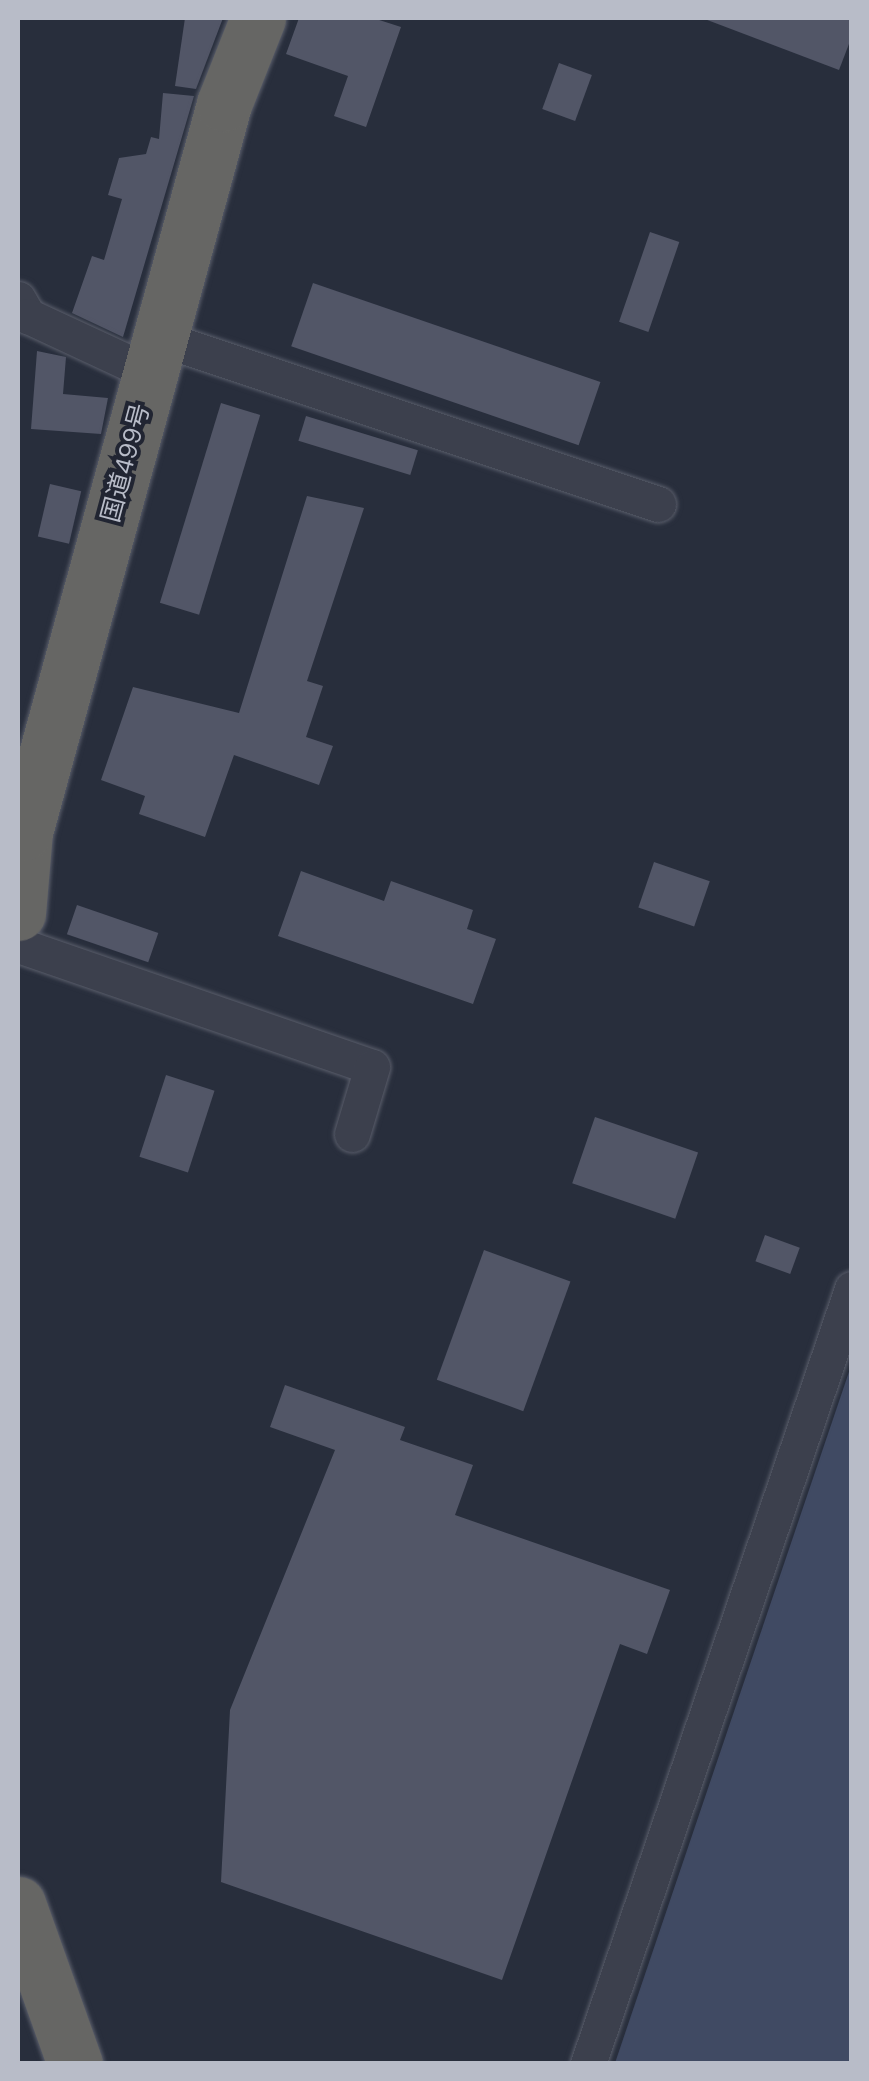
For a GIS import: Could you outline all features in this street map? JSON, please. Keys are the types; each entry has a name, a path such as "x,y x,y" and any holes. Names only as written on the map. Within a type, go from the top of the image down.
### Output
{"highway":[{"name":"国道499号","path":"18,913 25,832 224,104 258,18"},
{"path":"18,1904 76,2064"}],"street":[{"path":"18,299 28,316 658,504"},
{"path":"18,945 372,1067 352,1134"},
{"path":"588,2064 852,1289"}],"water":[{"path":"851,1366 851,2063 615,2063"}],"building":[{"path":"185,18 223,18 196,89 175,86"},
{"path":"299,18 373,18 401,27 366,127 334,116 348,76 286,54"},
{"path":"702,18 852,18 852,36 839,70"},
{"path":"559,63 592,75 575,121 542,109"},
{"path":"163,93 194,96 123,337 72,313 92,256 104,260 122,199 108,195 119,158 146,154 151,137 159,139"},
{"path":"650,232 679,242 648,332 619,322"},
{"path":"313,283 600,382 579,445 291,346"},
{"path":"37,351 66,357 63,394 108,398 101,434 31,429"},
{"path":"221,403 260,415 199,615 160,603"},
{"path":"306,416 418,450 410,475 298,441"},
{"path":"50,484 81,491 69,544 38,537"},
{"path":"307,496 364,508 307,681 323,686 306,737 333,746 319,785 234,755 205,837 139,814 145,796 101,780 133,687 239,713"},
{"path":"654,862 710,881 694,927 638,907"},
{"path":"301,871 384,901 391,881 473,910 467,929 496,939 473,1004 278,936"},
{"path":"77,905 158,933 148,962 67,934"},
{"path":"166,1075 215,1091 188,1173 139,1157"},
{"path":"595,1117 698,1152 675,1219 572,1183"},
{"path":"765,1235 800,1248 790,1274 755,1261"},
{"path":"484,1250 570,1281 523,1411 437,1380"},
{"path":"285,1385 405,1427 400,1440 473,1465 455,1515 670,1590 647,1654 620,1644 502,1980 221,1882 230,1710 335,1450 270,1427"}]}
